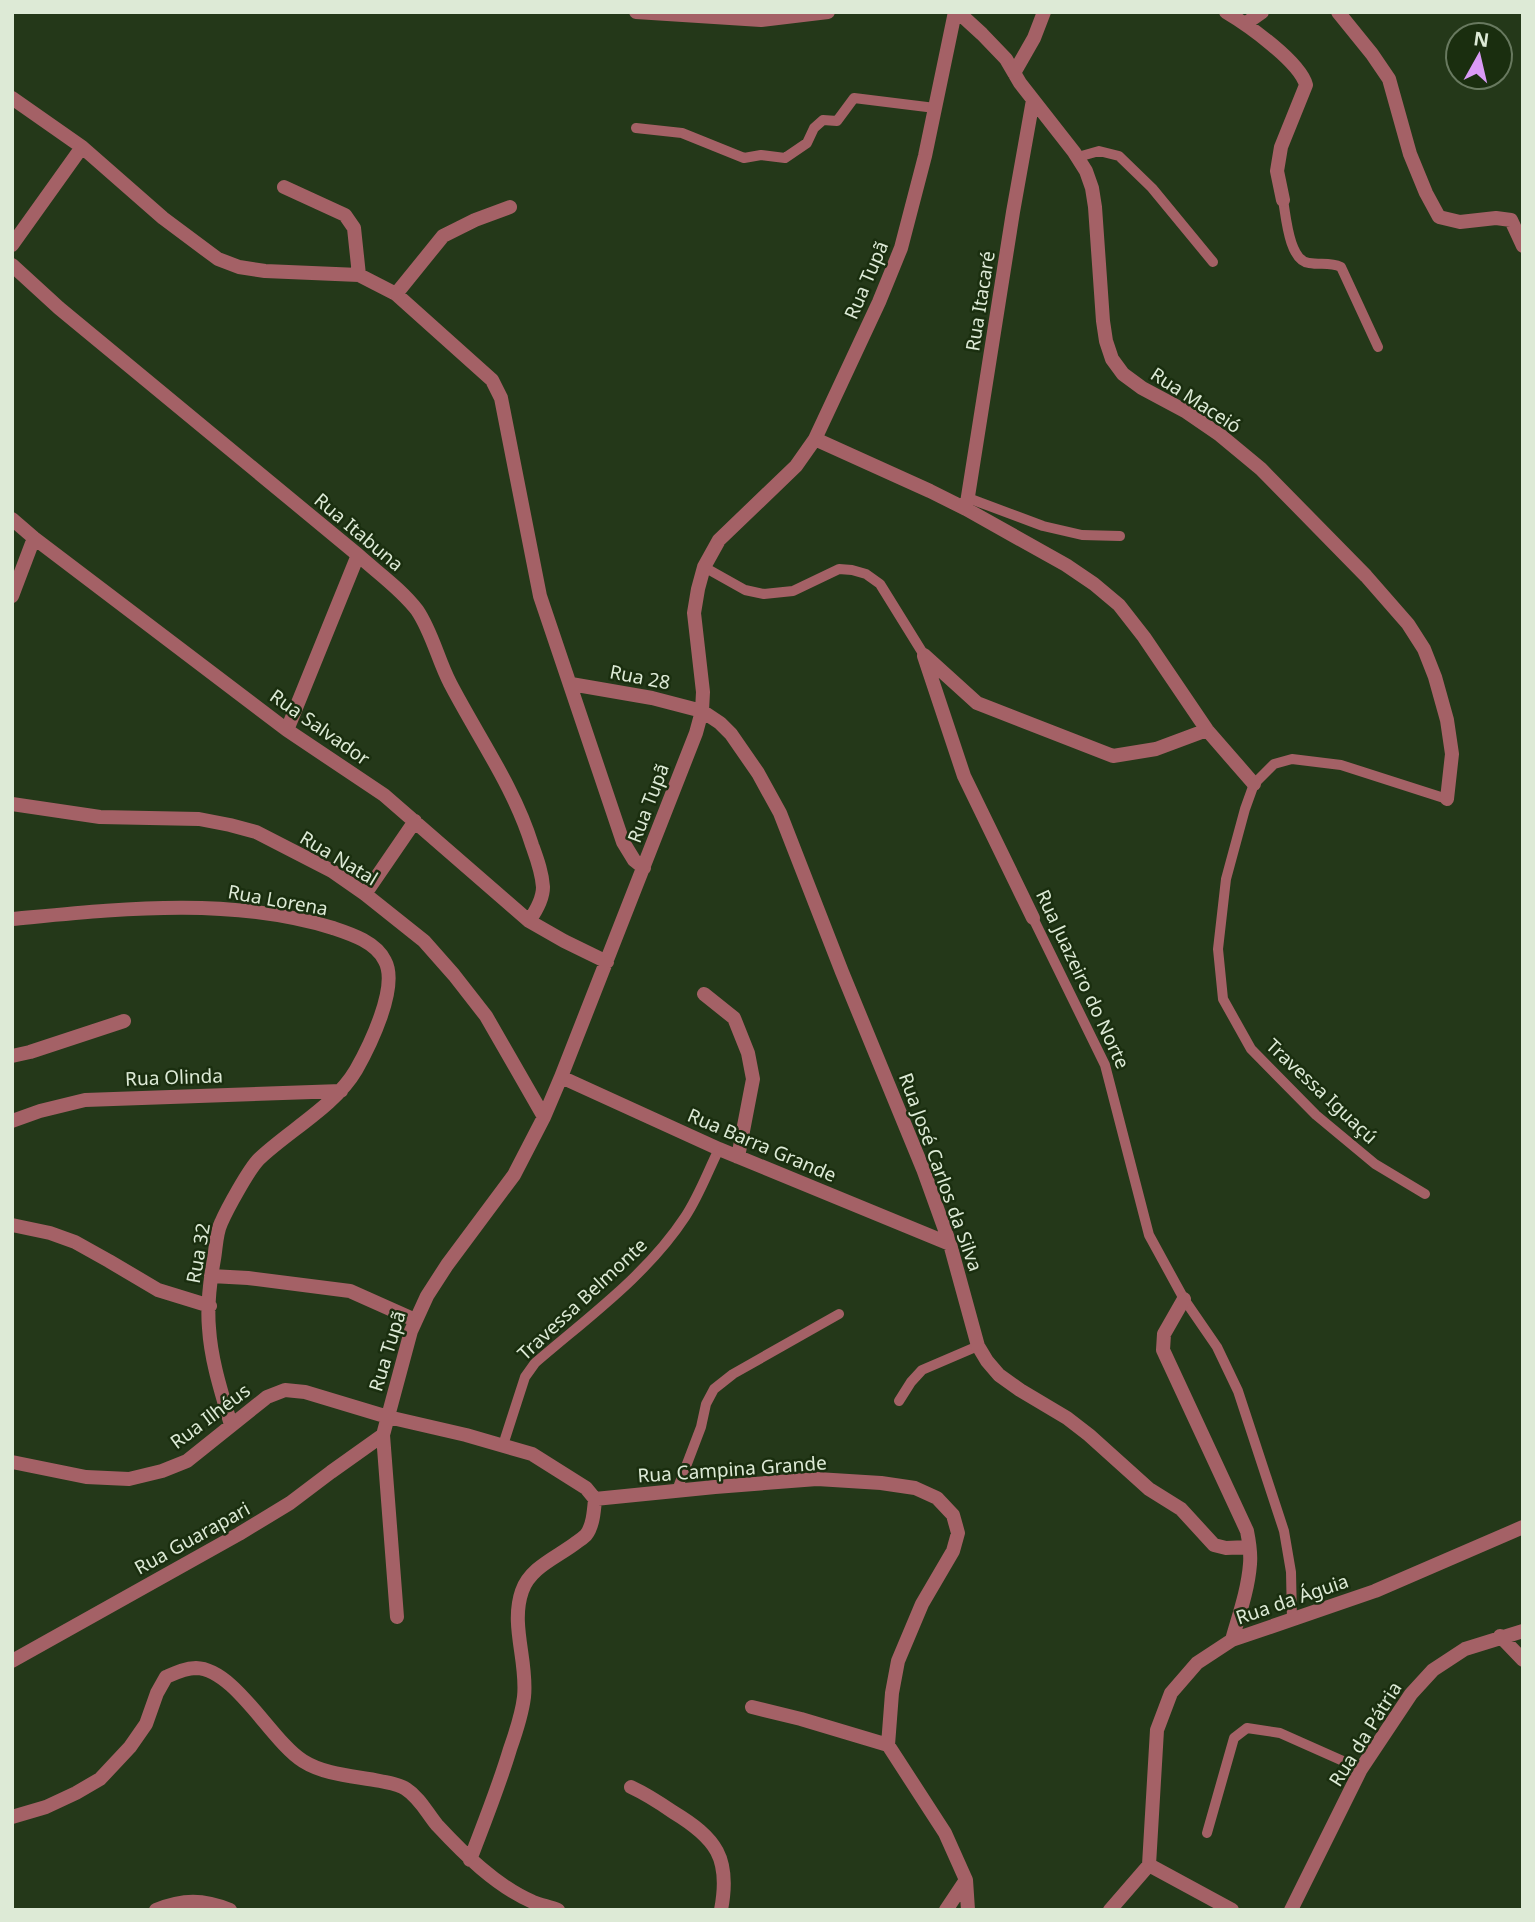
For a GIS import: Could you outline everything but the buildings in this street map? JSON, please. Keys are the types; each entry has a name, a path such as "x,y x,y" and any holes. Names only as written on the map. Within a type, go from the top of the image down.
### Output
{"street":[{"path":"636,12 761,20 828,12"},
{"name":"Rua Maceió","path":"956,12 1006,59 1033,100 1087,171 1092,188 1106,341 1112,359 1123,374 1202,423 1261,469 1366,576 1408,624 1424,649 1447,720 1452,754 1447,799"},
{"name":"Rua Tupã","path":"397,1617 383,1436 397,1377 415,1320 447,1265 514,1174 544,1117 561,1077 696,733 702,711 703,692 694,612 704,567 719,540 796,466 814,439 879,302 901,248 925,156 956,12"},
{"path":"1014,73 1034,38 1044,12"},
{"path":"1226,12 1245,24 1295,66 1304,78 1306,85 1281,147 1277,171 1283,200"},
{"path":"1245,24 1262,12"},
{"path":"1338,12 1389,79 1410,154 1439,217 1460,222 1496,218 1511,220 1523,246"},
{"path":"12,98 82,146 163,218 218,259 239,267 265,271 359,275 396,294 492,380 501,398 540,596 623,842 634,860 644,867"},
{"name":"Rua Itacaré","path":"967,503 1033,100"},
{"path":"12,245 82,146"},
{"path":"284,187 345,215 354,228 359,275"},
{"path":"396,294 443,236 510,207"},
{"name":"Rua Itabuna","path":"12,265 59,308 358,555 403,594 418,612 449,680 509,788 528,831 540,869 543,889 530,921"},
{"path":"814,439 930,491 967,503 1094,584 1119,606 1144,637 1207,730 1254,784"},
{"name":"Rua Salvador","path":"12,519 287,730 384,794 530,921 607,962"},
{"path":"12,596 34,538"},
{"path":"287,730 358,555"},
{"path":"924,655 977,703 1113,756 1156,749 1207,730"},
{"name":"Rua Juazeiro do Norte","path":"924,655 964,776 1033,918"},
{"name":"Rua 28","path":"571,684 652,698 702,711"},
{"name":"Rua José Carlos da Silva","path":"702,711 731,734 758,773 780,813 923,1169 950,1244 978,1346 987,1362 999,1375 1020,1390 1067,1418 1149,1489 1181,1509 1213,1545 1226,1548 1249,1547"},
{"name":"Rua Natal","path":"12,804 100,817 199,819 230,825 256,832 332,871 424,941 454,975 486,1016 544,1117"},
{"path":"365,894 415,821"},
{"name":"Rua Lorena","path":"12,919 129,908 195,907 260,913 312,922 352,934 374,948 386,962 388,985 379,1024 355,1072 341,1091"},
{"path":"704,994 734,1018 748,1053 753,1079 738,1157"},
{"path":"12,1056 124,1021"},
{"name":"Rua Barra Grande","path":"561,1077 719,1149 950,1244"},
{"name":"Rua Olinda","path":"12,1121 85,1100 341,1091"},
{"name":"Rua 32","path":"231,1426 218,1382 208,1327 211,1276 219,1226 256,1161 341,1091"},
{"path":"12,1224 75,1242 158,1290 210,1306"},
{"path":"211,1276 350,1291 415,1320"},
{"path":"1184,1299 1164,1334 1163,1350 1247,1531 1250,1564 1245,1595 1232,1640"},
{"name":"Rua Ilhéus","path":"12,1462 86,1477 129,1479 187,1461 267,1397 285,1390 305,1392 388,1418 531,1454 586,1488 595,1499"},
{"name":"Rua Guarapari","path":"12,1661 249,1528 290,1503 383,1436"},
{"name":"Rua Campina Grande","path":"595,1499 817,1479 915,1488 937,1498 953,1515 958,1533 953,1551 922,1604 898,1661 892,1693 888,1745"},
{"path":"470,1860 507,1760 524,1698 518,1615 521,1595 526,1581 534,1571 586,1535 593,1518 595,1499"},
{"name":"Rua da Águia","path":"1149,1865 1157,1730 1171,1693 1197,1663 1232,1640 1375,1591 1523,1527"},
{"name":"Rua da Pátria","path":"1291,1910 1361,1769 1411,1694 1433,1670 1465,1649 1523,1631"},
{"path":"1500,1636 1523,1660"},
{"path":"12,1817 46,1807 100,1779 130,1747 146,1724 166,1677 186,1669 197,1668 209,1671 233,1687 302,1761 330,1772 403,1787 414,1795 470,1860 532,1901 558,1910"},
{"path":"752,1707 888,1745 945,1833 966,1880 968,1910"},
{"path":"631,1787 681,1816 708,1836 716,1847 724,1869 721,1910"},
{"path":"1110,1910 1149,1865 1232,1910"},
{"path":"946,1910 966,1880"},
{"path":"156,1910 173,1902 197,1901 226,1909"}],"lane":[{"path":"636,128 681,133 744,158 761,155 785,158 807,143 814,128 823,120 837,121 854,98 935,107"},
{"path":"1078,158 1099,151 1119,156 1152,188 1213,262"},
{"path":"1283,200 1294,253 1302,262 1332,263 1341,267 1378,347"},
{"path":"967,503 1082,535 1120,536"},
{"name":"Rua Juazeiro do Norte","path":"704,567 745,590 764,594 793,591 839,569 866,574 880,584 924,655"},
{"path":"1254,784 1274,764 1292,759 1341,765 1447,799"},
{"name":"Travessa Iguaçú","path":"1254,784 1226,879 1218,949 1223,999 1251,1049 1316,1115 1374,1164 1425,1194"},
{"name":"Rua Juazeiro do Norte","path":"1033,918 1105,1065 1149,1236 1184,1299 1217,1347 1238,1391 1284,1531 1291,1572 1292,1619"},
{"name":"Travessa Belmonte","path":"503,1445 525,1377 535,1363 629,1282 661,1249 686,1216 719,1149"},
{"path":"677,1490 701,1427 706,1404 714,1389 733,1374 839,1314"},
{"path":"899,1401 922,1370 978,1346"},
{"path":"1206,1833 1234,1738 1247,1727 1280,1733 1361,1769"}]}
